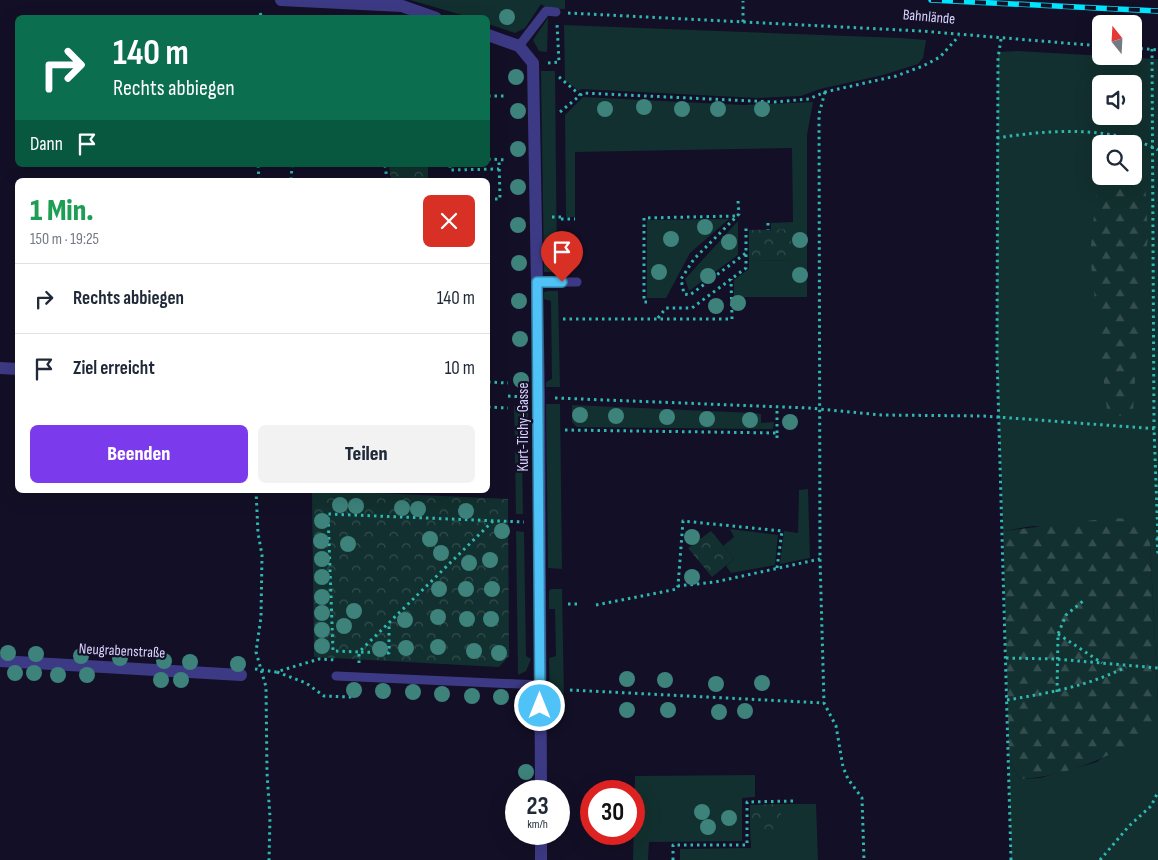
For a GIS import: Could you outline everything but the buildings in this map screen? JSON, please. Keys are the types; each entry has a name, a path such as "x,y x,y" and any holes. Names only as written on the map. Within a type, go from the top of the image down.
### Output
{"street":[{"path":"281,0 402,6 428,15"},
{"path":"490,36 519,46 534,63"},
{"name":"Kurt-Tichy-Gasse","path":"534,63 539,397 541,780"},
{"path":"0,368 15,369"},
{"name":"Neugrabenstraße","path":"0,661 242,675"},
{"path":"541,845 541,860"}],"lane":[{"path":"519,46 546,11 556,12"},
{"path":"537,282 577,282"},
{"path":"336,676 540,685"}],"path":[{"path":"743,0 743,23"},
{"path":"534,63 559,62 556,12"},
{"name":"Bahnlände","path":"556,12 921,31 959,36 1092,45"},
{"path":"559,77 580,95 774,102 809,99 825,92 896,76 922,66 940,57 959,36"},
{"path":"1001,39 998,58 997,356 1011,860"},
{"path":"1142,48 1158,50"},
{"path":"1152,49 1151,146 1158,555"},
{"path":"825,92 819,114 820,559 824,703 836,726 843,767 848,779 862,798 864,860"},
{"path":"560,112 580,95"},
{"path":"490,96 506,96"},
{"path":"998,138 1018,135 1087,132 1120,137 1151,146 1158,150"},
{"path":"490,159 506,160"},
{"path":"495,199 500,199 499,160"},
{"path":"450,167 450,170 499,169"},
{"path":"738,201 738,214 694,259 681,279 684,294 690,295 746,253"},
{"path":"647,302 644,302 644,218 736,216"},
{"path":"561,219 575,219"},
{"path":"768,223 768,230"},
{"path":"658,319 666,308 692,308 746,268 746,228"},
{"path":"563,319 732,319 731,279"},
{"path":"490,382 508,383"},
{"path":"539,397 777,407 881,415 1000,418 1156,428"},
{"path":"490,407 508,408"},
{"path":"777,407 777,442"},
{"path":"565,430 777,433"},
{"path":"256,493 258,533 262,555 261,618 256,652 266,687 267,773 270,817 269,860"},
{"path":"388,625 388,653 332,651 328,514 540,523"},
{"path":"359,666 360,652 493,521"},
{"path":"678,586 683,521 782,531 777,568"},
{"path":"596,605 677,589 678,586 715,582 820,559"},
{"path":"1057,692 1056,659 1058,634 1066,614 1083,601"},
{"path":"568,604 579,604"},
{"path":"1058,634 1103,664"},
{"path":"1006,658 1056,659 1127,667 1158,668"},
{"path":"276,672 314,661"},
{"path":"1007,700 1057,692 1102,679 1127,667"},
{"path":"242,675 246,669 276,672 306,683 324,696 352,697 352,695"},
{"path":"570,690 824,703"},
{"path":"1100,860 1129,826 1151,806 1158,792"},
{"path":"673,860 673,846 747,845 747,802 792,802 792,799"}],"green space":[{"path":"410,0 565,0 565,9 548,9 541,4 525,28 515,33 490,25 490,15 462,15"},
{"path":"548,18 547,52 539,51 533,40"},
{"path":"564,25 926,40 923,58 918,64 883,75 820,89 801,96 757,98 581,89 579,91 565,80"},
{"path":"1017,51 1092,55 1092,65 1142,65 1142,58 1158,59 1158,704 1150,540 1033,526 1003,531 997,356 998,52"},
{"path":"541,71 555,71 557,272 544,272"},
{"path":"583,97 743,105 813,102 807,135 807,297 744,297 744,307 734,307 734,280 749,269 749,261 791,260 791,229 771,230 771,223 793,222 792,148 575,152 575,217 566,217 565,115"},
{"path":"1142,166 1145,177 1148,238 1141,287 1133,412 1120,416 1107,410 1090,255 1097,185 1142,185"},
{"path":"389,167 428,167 428,178 391,178"},
{"path":"729,219 690,253 666,298 647,298 647,220"},
{"path":"738,221 738,255 689,291 685,279"},
{"path":"791,229 791,260 749,261 749,230"},
{"path":"558,291 560,387 546,387 546,382 552,379 551,301 544,299 544,292"},
{"path":"546,404 560,404 562,569 548,568"},
{"path":"572,405 754,413 761,414 761,423 774,422 773,429 577,427 572,422"},
{"path":"514,406 528,408 528,426 522,426 522,442 515,442"},
{"path":"515,452 522,452 523,514 516,514"},
{"path":"808,489 810,558 780,564 784,531 798,533 799,490"},
{"path":"312,493 377,493 508,499 509,656 499,667 314,657"},
{"path":"1111,518 1136,519 1150,540 1158,704 1149,734 1103,758 1072,770 1020,779 1009,760 1003,531"},
{"path":"730,529 778,535 775,565 731,573 726,566 734,559 723,546 734,537"},
{"path":"516,531 524,532 526,656 531,659 526,671 518,675"},
{"path":"711,531 734,559 712,577 688,548"},
{"path":"551,589 562,589 564,698 550,699 549,658 556,656 555,609 549,609 549,591"},
{"path":"1158,704 1158,860 1011,860 1009,760 1020,779 1040,778 1097,762"},
{"path":"755,775 755,797 742,798 742,841 649,842 648,860 633,860 633,845 645,845 645,780 635,780 635,776"},
{"path":"781,804 816,804 818,860 680,860 680,849 751,848 750,830 781,830"},
{"path":"781,804 781,830 750,830 750,805"}],"railway":[{"path":"931,0 1158,11"}],"route":[{"path":"540,706 537,282 562,282"}]}
